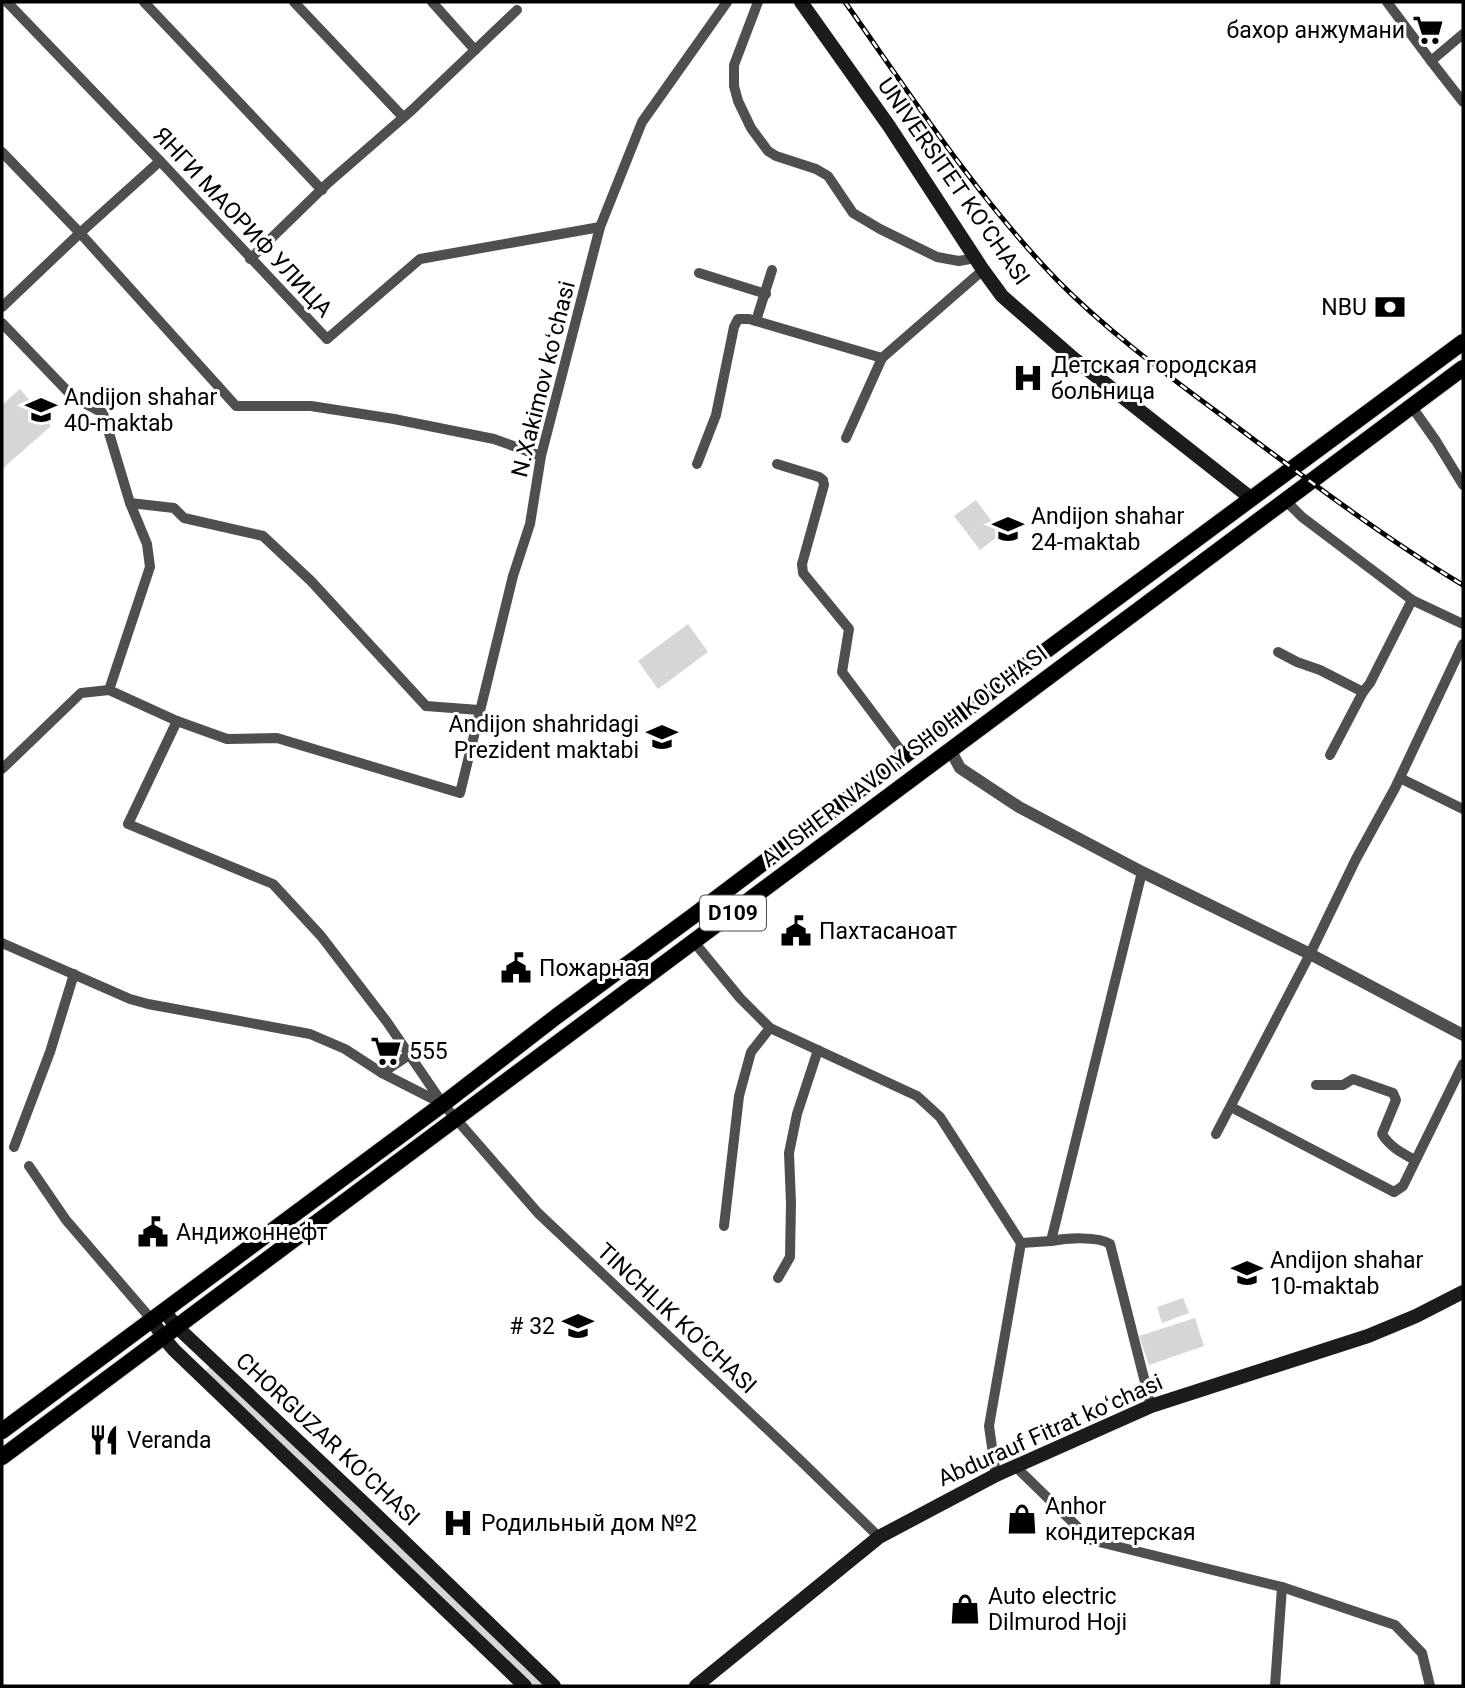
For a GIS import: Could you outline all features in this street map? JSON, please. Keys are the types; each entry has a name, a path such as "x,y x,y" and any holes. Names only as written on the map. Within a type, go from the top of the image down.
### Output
{"main road":[{"name":"UNIVERSITET KО‘CHASI","path":"801,2 889,125 1002,296 1073,358 1251,499"},
{"name":"ALISHER NAVOIY SHOH KO'CHASI","path":"2,1430 1463,342"},
{"name":"ALISHER NAVOIY SHOH KO'CHASI","path":"2,1457 1463,368"},
{"path":"1050,648 1063,666"},
{"path":"936,732 951,751"},
{"path":"744,878 757,895"},
{"path":"565,1010 578,1028"},
{"path":"539,1029 553,1047"},
{"name":"Abdurauf Fitrat koʻchasi","path":"696,1686 879,1537 996,1475 1151,1406 1368,1336 1463,1292"},
{"name":"CHORGUZAR KO'CHASI","path":"158,1315 177,1327 554,1686"},
{"name":"CHORGUZAR KO'CHASI","path":"158,1315 163,1337 174,1350 525,1686"}],"street":[{"name":"ЯНГИ МАОРИФ УЛИЦА","path":"7,2 327,339 420,259 600,228"},
{"path":"144,2 322,190"},
{"path":"294,2 403,117"},
{"path":"432,2 475,50"},
{"name":"N.Xakimov koʻchasi","path":"177,721 227,739 277,738 460,793 513,576 530,524 541,456 600,228 642,122 727,2"},
{"path":"758,2 733,73 738,101 751,128 768,151 828,176 853,213 880,229 937,257 979,264"},
{"path":"1387,2 1463,102"},
{"path":"250,259 517,10"},
{"path":"1431,61 1463,34"},
{"path":"2,152 80,233 236,406 310,406 394,419 494,439 541,456"},
{"path":"2,307 160,161"},
{"path":"846,438 882,358 979,264"},
{"path":"756,321 772,270"},
{"path":"699,273 766,294"},
{"path":"696,464 716,415 734,327 738,319 749,319 882,358"},
{"path":"2,323 73,397 103,412 130,503 147,544 150,567 109,690"},
{"path":"1412,407 1463,485"},
{"path":"777,464 823,480 824,485 802,564 803,573 849,629 842,672 905,756"},
{"path":"1286,500 1302,517 1412,600 1463,624"},
{"path":"130,503 174,508 184,518 263,536 311,581 426,706 479,710"},
{"path":"1330,755 1412,600"},
{"path":"1216,1134 1395,788 1463,644"},
{"path":"1278,652 1363,692"},
{"path":"2,769 81,693 109,690 177,721"},
{"name":"TINCHLIK KО‘CHASI","path":"177,721 128,824 273,884 321,936 387,1022 443,1104 538,1213 879,1537"},
{"path":"951,751 960,768 1018,807 1142,872 1310,954 1463,1035"},
{"path":"1400,778 1463,809"},
{"path":"1051,1241 1142,872"},
{"path":"694,942 740,998 770,1028 917,1096 940,1117 1021,1243 989,1426 996,1475"},
{"path":"2,943 130,999 310,1034 345,1049 382,1073 443,1104"},
{"path":"14,1147 50,1052 74,974"},
{"path":"724,1226 739,1096 751,1052 770,1028"},
{"path":"778,1278 790,1257 789,1153 797,1114 818,1050"},
{"path":"382,1073 409,1055"},
{"path":"1231,1107 1394,1192 1403,1186 1463,1064"},
{"path":"1316,1085 1343,1086 1353,1079 1394,1093 1396,1100 1382,1134 1398,1152 1415,1160"},
{"path":"29,1166 66,1220 158,1315"},
{"path":"1021,1243 1062,1239 1104,1240 1110,1244 1151,1406"},
{"path":"1016,1467 1091,1540 1282,1587 1395,1625 1422,1653 1430,1686"},
{"path":"1275,1686 1282,1587"}],"shaded area":[{"path":"20,389 51,426 2,469 2,405"},
{"path":"976,500 1001,534 980,550 954,516"},
{"path":"688,624 708,652 658,689 638,661"},
{"path":"1183,1298 1189,1313 1162,1323 1157,1307"},
{"path":"1195,1318 1204,1346 1149,1365 1139,1336"},
{"path":"210,1366 546,1686 531,1686 204,1372"}],"railway":[{"path":"845,2 972,180 1027,248 1077,300 1142,355 1289,466 1375,528 1463,585"}],"place":[{"name":"бахор анжумани","path":"1428,30"},
{"name":"NBU","path":"1390,307"},
{"name":"Детская городская больница","path":"1028,378"},
{"name":"Andijon shahar 40-maktab","path":"41,410"},
{"name":"Andijon shahar 24-maktab","path":"1008,529"},
{"name":"Andijon shahridagi Prezident maktabi","path":"662,737"},
{"name":"Пахтасаноат","path":"796,931"},
{"name":"Пожарная","path":"516,968"},
{"name":"555","path":"386,1051"},
{"name":"Андижоннефт","path":"153,1232"},
{"name":"Andijon shahar 10-maktab","path":"1247,1273"},
{"name":"# 32","path":"578,1326"},
{"name":"Veranda","path":"104,1440"},
{"name":"Anhor кондитерская","path":"1022,1519"},
{"name":"Родильный дом №2","path":"458,1523"},
{"name":"Auto electric Dilmurod Hoji","path":"965,1609"}]}
